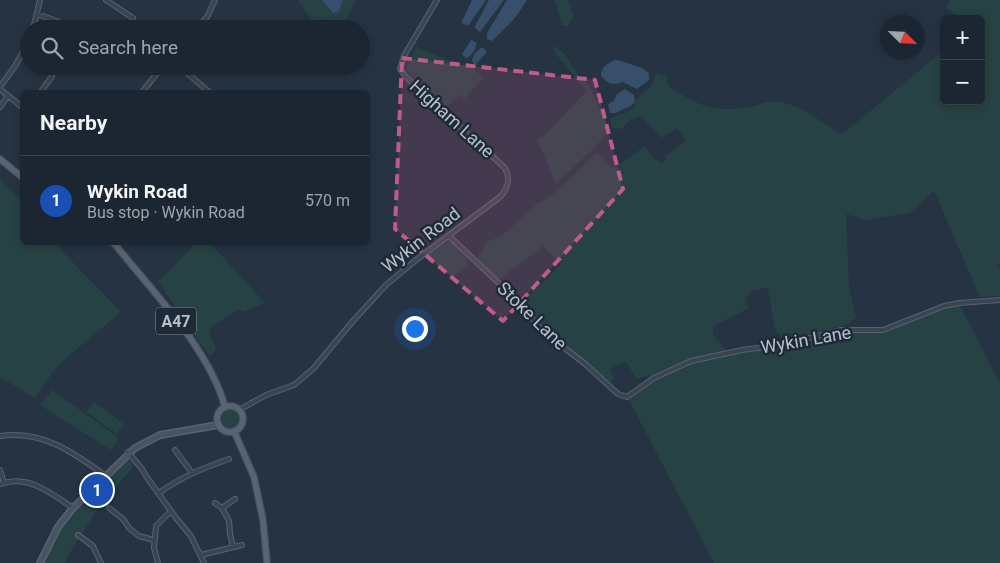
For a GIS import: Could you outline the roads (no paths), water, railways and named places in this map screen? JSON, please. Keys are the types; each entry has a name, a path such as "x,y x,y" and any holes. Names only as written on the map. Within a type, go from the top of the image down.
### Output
{"main road":[{"path":"0,160 20,175"},
{"name":"A47","path":"115,245 186,333 216,382 225,407"},
{"path":"232,406 239,410 243,420 240,427 234,431 225,431 218,425 217,417 225,407 232,406"},
{"path":"234,431 254,477 263,520 267,563"}],"street":[{"path":"35,20 40,0"},
{"path":"106,0 133,18"},
{"path":"204,20 215,0"},
{"name":"Higham Lane","path":"437,0 404,56 400,70 505,168 508,174 507,186"},
{"path":"37,14 54,20"},
{"path":"20,57 0,88 20,105"},
{"path":"144,90 156,75"},
{"path":"190,75 207,90"},
{"path":"42,90 52,76"},
{"path":"0,106 8,96"},
{"name":"Wykin Road","path":"239,410 266,395 294,385 313,370 353,321 386,285 500,197 507,186"},
{"name":"Stoke Lane","path":"449,236 506,290 546,334 584,363 618,394"},
{"name":"Wykin Lane","path":"618,394 627,397 654,378 691,361 742,350 781,346 841,330 883,330 944,306 1000,300"},
{"path":"40,563 58,527 73,508 128,452 160,435 218,425"},
{"path":"0,436 22,435 54,442 66,448 106,476"},
{"path":"174,450 192,474"},
{"path":"128,452 191,536 204,563"},
{"path":"159,493 201,468 229,459"},
{"path":"0,470 2,484 21,481 30,482 45,489 73,508"},
{"path":"222,508 235,499"},
{"path":"215,503 222,508 229,521 233,547"},
{"path":"116,506 111,509 139,536 154,540"},
{"path":"158,563 154,548 156,526 171,511"},
{"path":"78,535 93,546 101,563"},
{"path":"201,555 242,545"}],"water":[{"path":"322,0 343,0 339,11 333,13"},
{"path":"472,0 486,0 468,26 462,23 462,21"},
{"path":"489,0 504,0 480,32 475,26"},
{"path":"507,0 527,0 515,18 492,41 487,39 487,33"},
{"path":"471,40 476,42 476,47 472,54 466,58 462,54"},
{"path":"482,47 487,52 476,64 473,63 472,60 475,53"},
{"path":"614,60 642,68 649,73 649,80 637,89 623,82 613,84 606,81 601,76 602,70"},
{"path":"625,89 634,95 635,102 616,113 610,113 608,104 614,101 617,94"}],"place":[{"name":"Wykin Road","path":"97,490"}]}
